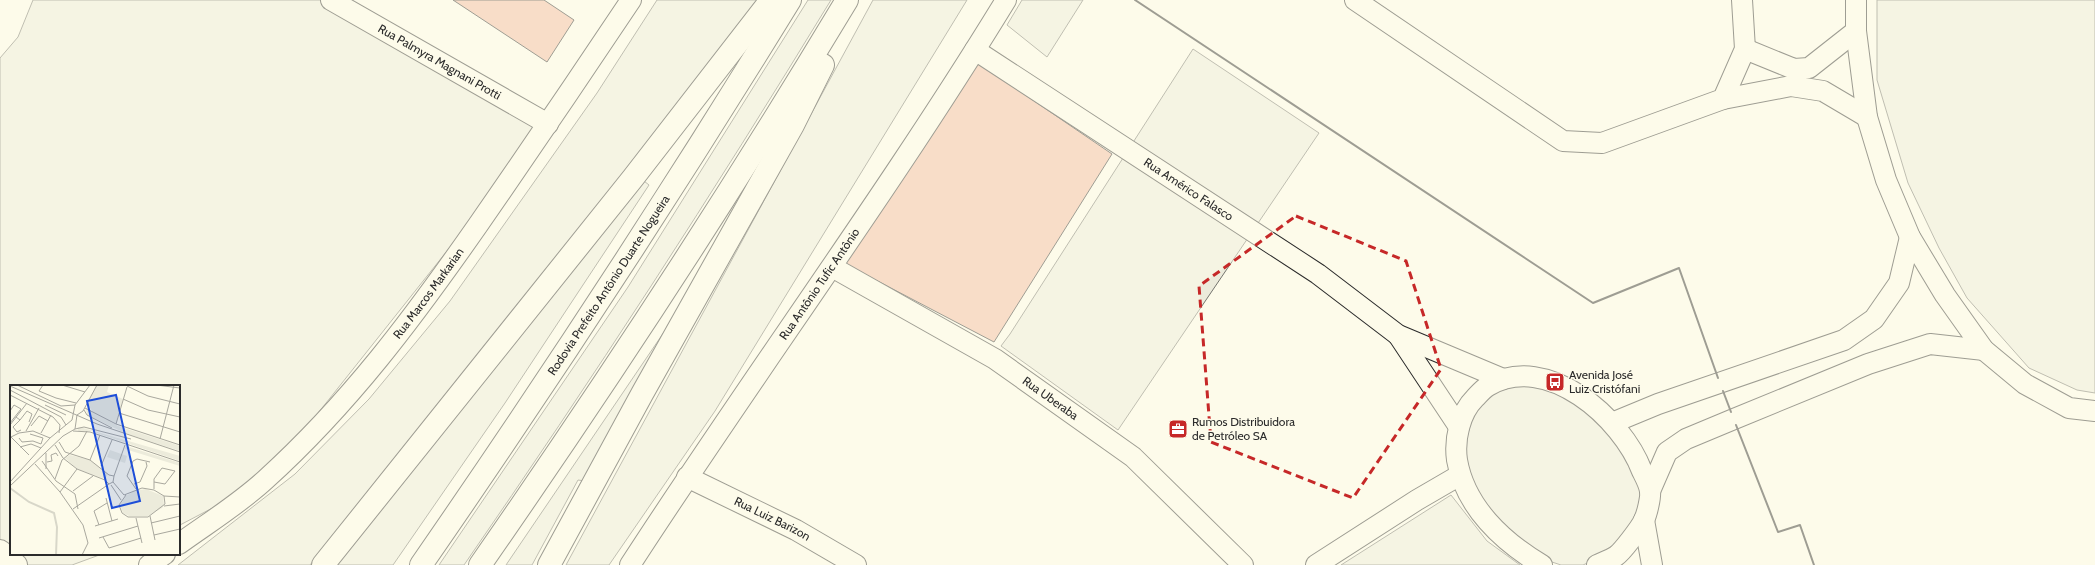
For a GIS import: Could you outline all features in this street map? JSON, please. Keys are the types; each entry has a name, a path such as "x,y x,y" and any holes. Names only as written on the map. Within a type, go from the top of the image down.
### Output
{"main road":[{"path":"323,565 633,178 770,0"},
{"name":"Rodovia Prefeito Antônio Duarte Nogueira","path":"421,565 591,313 703,140 790,0"},
{"path":"480,565 591,403 669,284 782,108 846,0"},
{"path":"549,565 642,394 793,125 855,0"},
{"path":"0,551 16,565"}],"street":[{"name":"Rua Palmyra Magnani Protti","path":"331,0 361,7 548,124"},
{"name":"Rua Marcos Markarian","path":"180,543 264,481 310,438 354,390 419,308 548,124 631,0"},
{"name":"Rua Antônio Tufic Antônio","path":"630,565 687,477 832,267 975,50 1006,0"},
{"path":"1356,0 1563,141 1602,143 1723,99 1792,77 1809,68 1856,31"},
{"path":"1723,99 1745,49 1742,0"},
{"path":"1856,0 1856,31 1867,117 1886,180 1910,237 1945,295 1984,350 2025,384 2069,408 2095,412"},
{"path":"1745,49 1792,77 1823,91 1867,117"},
{"name":"Rua Américo Falasco","path":"975,50 1318,274 1398,335 1503,379"},
{"path":"1612,423 1658,404 1844,340 1874,319 1899,283 1910,237"},
{"name":"Rua Uberaba","path":"832,267 995,359 1133,457 1243,565"},
{"name":"Rua Américo Falasco","path":"1398,335 1459,427"},
{"path":"1652,565 1644,520 1650,491 1667,452 1686,439 1837,376 1930,344 1984,350"},
{"path":"1827,346 1837,376"},
{"path":"1542,565 1517,550 1491,526 1474,504 1460,475 1456,451 1459,427 1471,402 1487,386 1503,379 1533,376 1555,382 1589,401 1612,423 1636,455 1650,491"},
{"path":"1316,565 1417,500 1460,475"},
{"name":"Rua Luiz Barizon","path":"687,477 796,530 856,565"},
{"path":"1596,565 1617,555 1644,520"},
{"path":"149,565 164,555"}],"highlighted area":[{"path":"1296,216 1406,261 1441,369 1353,498 1211,442 1199,286"}],"shaded area":[{"path":"33,0 331,0 548,124 264,481 180,525 180,385 10,385 10,555 99,555 72,565 16,565 0,551 0,58 18,37"},
{"path":"657,0 757,0 653,138 310,565 178,565 295,474 369,399 450,301 597,93"},
{"path":"808,0 831,0 606,356 464,565 439,565 628,287"},
{"path":"873,0 967,0 715,411 609,565 566,565"},
{"path":"1022,0 1083,0 1047,57 1007,25"},
{"path":"1877,0 2095,0 2095,393 2077,390 2029,368 1967,298 1939,248 1908,183 1877,80"},
{"path":"1193,49 1319,133 1118,430 1001,346"},
{"path":"644,181 649,185 505,403 393,565 335,565"},
{"path":"681,307 585,481 578,480 532,565 506,565"},
{"path":"1533,381 1581,407 1612,430 1644,491 1639,517 1614,551 1583,565 1561,565 1549,561 1496,521 1465,476 1467,426 1489,392"},
{"path":"1451,495 1487,541 1520,565 1341,565"}],"building":[{"path":"453,0 544,0 574,20 547,62"},
{"path":"977,62 1112,154 994,342 845,264"}],"wall":[{"path":"1135,0 1593,303 1679,268 1718,378"},
{"path":"1723,391 1731,412"},
{"path":"1736,425 1778,532 1800,525 1814,565"}],"place":[{"name":"Avenida José Luiz Cristófani","path":"1555,382"},
{"name":"Rumos Distribuidora de Petróleo SA","path":"1178,429"}]}
